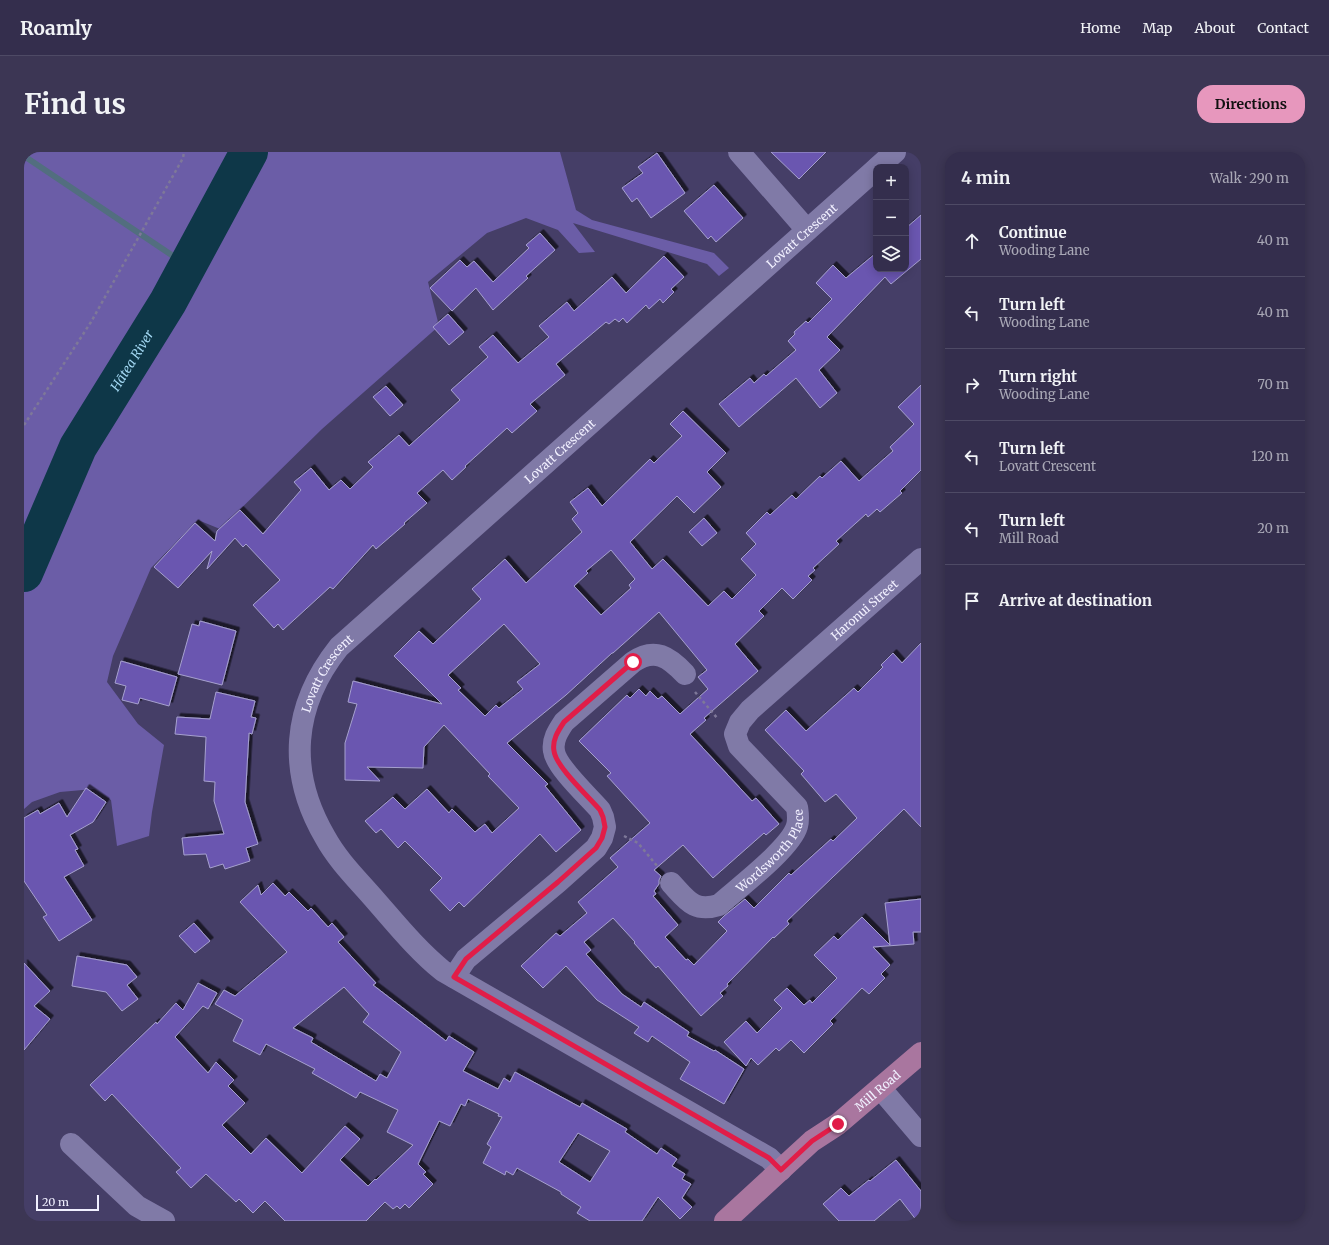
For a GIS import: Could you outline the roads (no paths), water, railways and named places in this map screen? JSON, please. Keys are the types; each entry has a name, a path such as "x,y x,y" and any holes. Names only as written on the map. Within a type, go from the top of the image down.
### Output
{"main road":[{"name":"Mill Road","path":"725,1221 812,1141 838,1124 921,1054"}],"street":[{"path":"739,152 807,230"},
{"path":"881,164 895,152"},
{"name":"Lovatt Crescent","path":"781,1170 769,1158 443,971 432,962 340,860 325,838 312,811 303,787 300,738 304,715 319,678 326,663 339,647 873,172"},
{"name":"Haronui Street","path":"735,734 740,722 750,710 921,559"},
{"path":"454,977 466,959 558,882 596,848 602,838 605,827 600,810 560,765 554,752 556,733 564,722 633,662 643,656 653,654 663,656 674,662 685,674"},
{"name":"Wordsworth Place","path":"671,883 690,904 699,908 710,908 719,905 784,848 797,827 799,817 797,807 739,746 735,734"},
{"path":"880,1089 921,1136"},
{"path":"71,1144 137,1206 164,1221"}],"waterway":[{"name":"Hātea River","path":"24,573 78,447 168,302 249,152"},
{"path":"24,156 188,266"}]}
